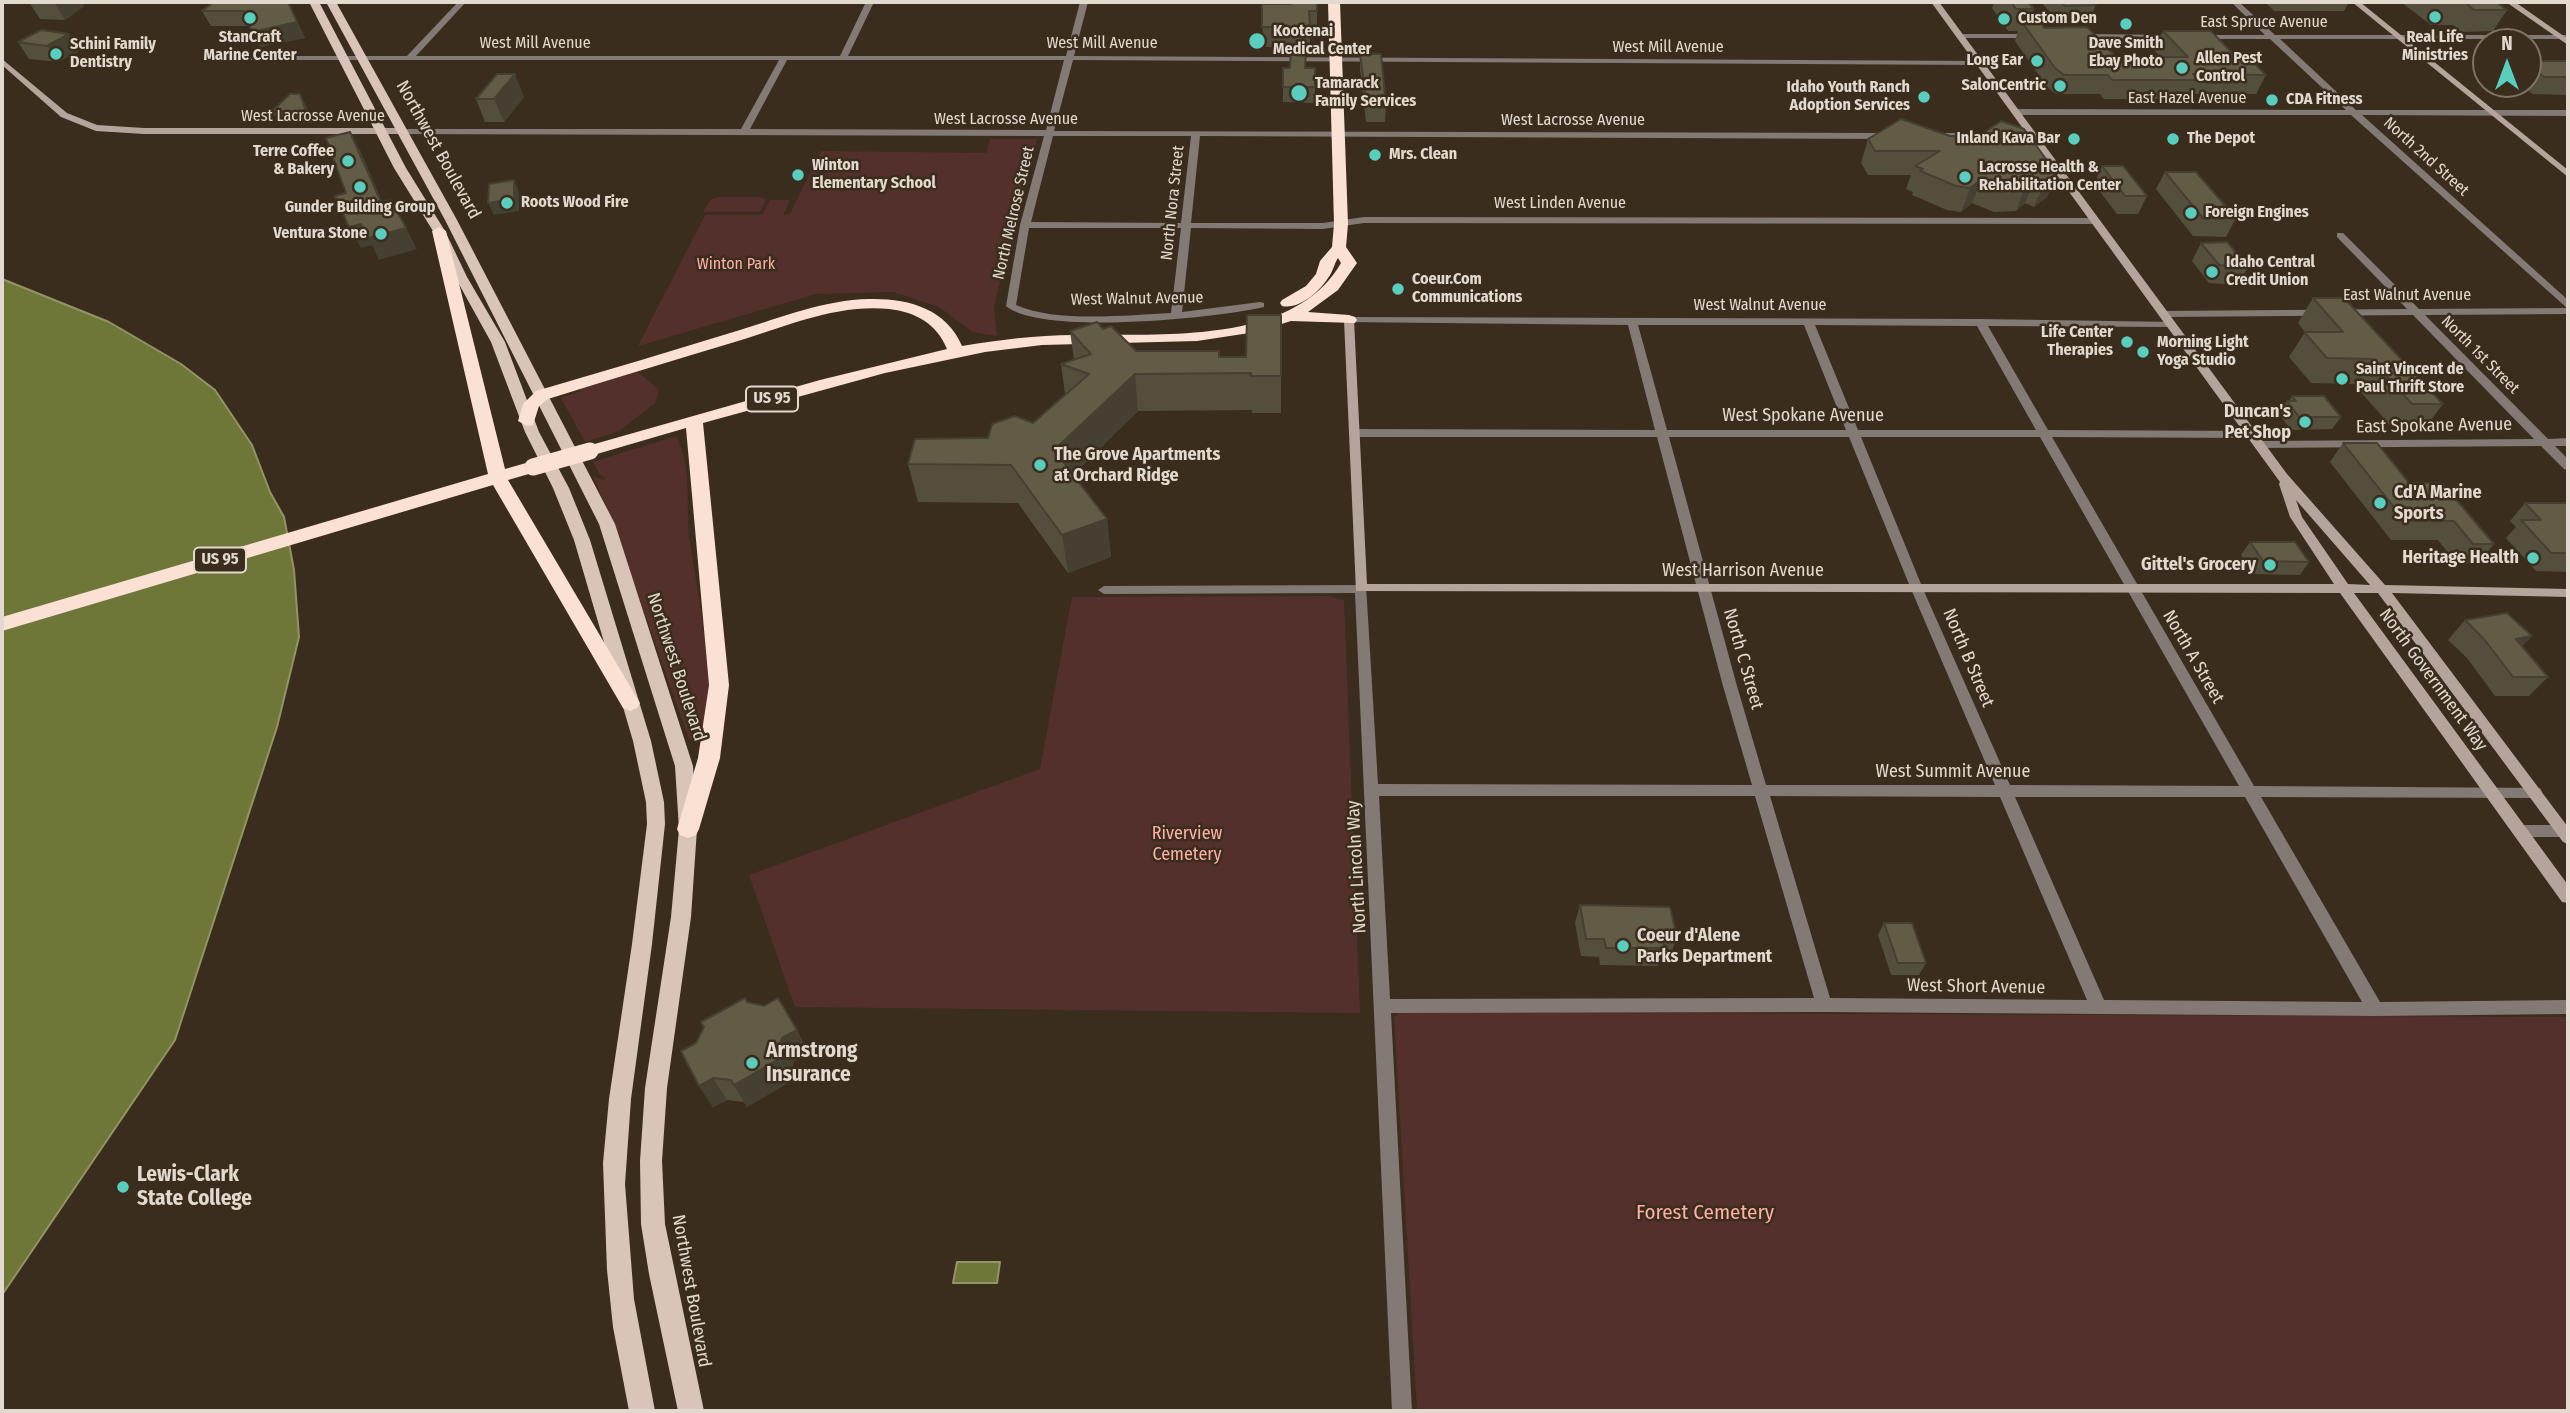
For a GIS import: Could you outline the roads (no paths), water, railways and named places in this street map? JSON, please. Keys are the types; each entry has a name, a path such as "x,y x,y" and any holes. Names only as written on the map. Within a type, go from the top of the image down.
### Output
{"highway":[{"name":"US 95","path":"1102,337 1134,328 1247,318 1274,310 1311,289 1323,275 1328,261 1339,247 1341,224 1334,2"},
{"path":"439,231 499,478 630,704"},
{"name":"US 95","path":"2,624 590,450 876,370 956,352 1038,341 1102,337 1140,338 1226,332 1254,327 1289,316 1325,296 1343,276 1349,263 1339,247"},
{"path":"1325,296 1325,303 1330,309 1349,320"},
{"path":"527,421 531,404 542,395 812,312 846,305 884,303 920,311 942,325 952,336 956,352"},
{"path":"1289,316 1349,320"},
{"path":"688,829 706,777 718,715 719,685 694,420"}],"main road":[{"path":"314,2 400,168 439,231 461,277 498,342 527,421 561,488 582,540 649,772 656,824 636,989 621,1081 614,1184 618,1280 625,1338 642,1411"},
{"name":"Northwest Boulevard","path":"331,2 542,395 607,524 681,755 687,787 688,829 681,917 656,1088 652,1161 653,1224 660,1274 691,1411"},
{"name":"North Government Way","path":"1935,2 2283,477 2382,590 2567,833"},
{"path":"2356,2 2568,174"},
{"path":"2510,2 2564,37 2568,43"},
{"name":"West Lacrosse Avenue","path":"2,61 64,115 96,128 144,131 401,131"},
{"name":"North Lincoln Way","path":"1349,320 1361,588"},
{"name":"North Government Way","path":"2283,477 2296,517 2344,589 2568,897"},
{"name":"West Harrison Avenue","path":"1361,588 2344,589 2568,593"}],"street":[{"path":"409,58 462,2"},
{"path":"843,57 870,2"},
{"name":"North Melrose Street","path":"1014,309 1010,303 1025,225 1084,2"},
{"name":"North 2nd Street","path":"2235,2 2568,305"},
{"path":"1960,36 2039,36"},
{"name":"East Spruce Avenue","path":"2066,36 2564,37"},
{"path":"744,133 785,57"},
{"name":"West Mill Avenue","path":"223,58 843,57 1980,63"},
{"name":"East Hazel Avenue","path":"2016,113 2568,113"},
{"name":"West Lacrosse Avenue","path":"401,131 1899,136"},
{"name":"North Nora Street","path":"1176,316 1196,135"},
{"path":"1923,136 1997,136"},
{"path":"2021,136 2033,136"},
{"name":"West Linden Avenue","path":"1025,225 1323,226 1364,220 2095,220"},
{"name":"North 1st Street","path":"2340,235 2568,466"},
{"name":"West Walnut Avenue","path":"1014,309 1043,316 1176,316 1227,312 1261,305"},
{"name":"East Walnut Avenue","path":"2163,314 2568,310"},
{"name":"West Walnut Avenue","path":"1349,320 2171,324"},
{"name":"North C Street","path":"1632,321 1704,589 1824,1005"},
{"name":"North B Street","path":"1808,322 1917,589 2099,1007"},
{"name":"North A Street","path":"1980,322 2375,1009"},
{"name":"West Spokane Avenue","path":"1355,433 2251,434"},
{"name":"East Spokane Avenue","path":"2259,445 2568,442"},
{"name":"West Harrison Avenue","path":"1104,590 1361,588"},
{"name":"North Lincoln Way","path":"1361,588 1402,1411"},
{"name":"West Summit Avenue","path":"1372,790 2535,792"},
{"path":"2520,831 2567,833"},
{"name":"West Short Avenue","path":"1383,1006 1824,1005 2375,1009 2568,1007"}],"place":[{"name":"Real Life Ministries","path":"2435,17"},
{"name":"StanCraft Marine Center","path":"250,18"},
{"name":"Custom Den","path":"2004,19"},
{"name":"Dave Smith Ebay Photo","path":"2126,24"},
{"name":"Kootenai Medical Center","path":"1257,41"},
{"name":"Schini Family Dentistry","path":"56,54"},
{"name":"Long Ear","path":"2037,61"},
{"name":"Allen Pest Control","path":"2182,68"},
{"name":"SalonCentric","path":"2060,86"},
{"name":"Tamarack Family Services","path":"1299,93"},
{"name":"Idaho Youth Ranch Adoption Services","path":"1924,97"},
{"name":"CDA Fitness","path":"2272,100"},
{"name":"Inland Kava Bar","path":"2074,139"},
{"name":"The Depot","path":"2173,139"},
{"name":"Mrs. Clean","path":"1375,155"},
{"name":"Terre Coffee & Bakery","path":"348,161"},
{"name":"Winton Elementary School","path":"798,175"},
{"name":"Lacrosse Health & Rehabilitation Center","path":"1965,177"},
{"name":"Gunder Building Group","path":"360,187"},
{"name":"Roots Wood Fire","path":"507,203"},
{"name":"Foreign Engines","path":"2191,213"},
{"name":"Ventura Stone","path":"381,234"},
{"name":"Idaho Central Credit Union","path":"2212,272"},
{"name":"Coeur.Com Communications","path":"1398,289"},
{"name":"Life Center Therapies","path":"2127,342"},
{"name":"Morning Light Yoga Studio","path":"2143,352"},
{"name":"Saint Vincent de Paul Thrift Store","path":"2342,379"},
{"name":"Duncan's Pet Shop","path":"2305,422"},
{"name":"The Grove Apartments at Orchard Ridge","path":"1040,465"},
{"name":"Cd'A Marine Sports","path":"2380,503"},
{"name":"Heritage Health","path":"2533,558"},
{"name":"Gittel's Grocery","path":"2270,565"},
{"name":"Coeur d'Alene Parks Department","path":"1623,946"},
{"name":"Armstrong Insurance","path":"752,1063"},
{"name":"Lewis-Clark State College","path":"123,1187"}],"park label":[{"name":"Winton Park","path":"736,265"},
{"name":"Riverview Cemetery","path":"1187,844"},
{"name":"Forest Cemetery","path":"1705,1213"}]}
